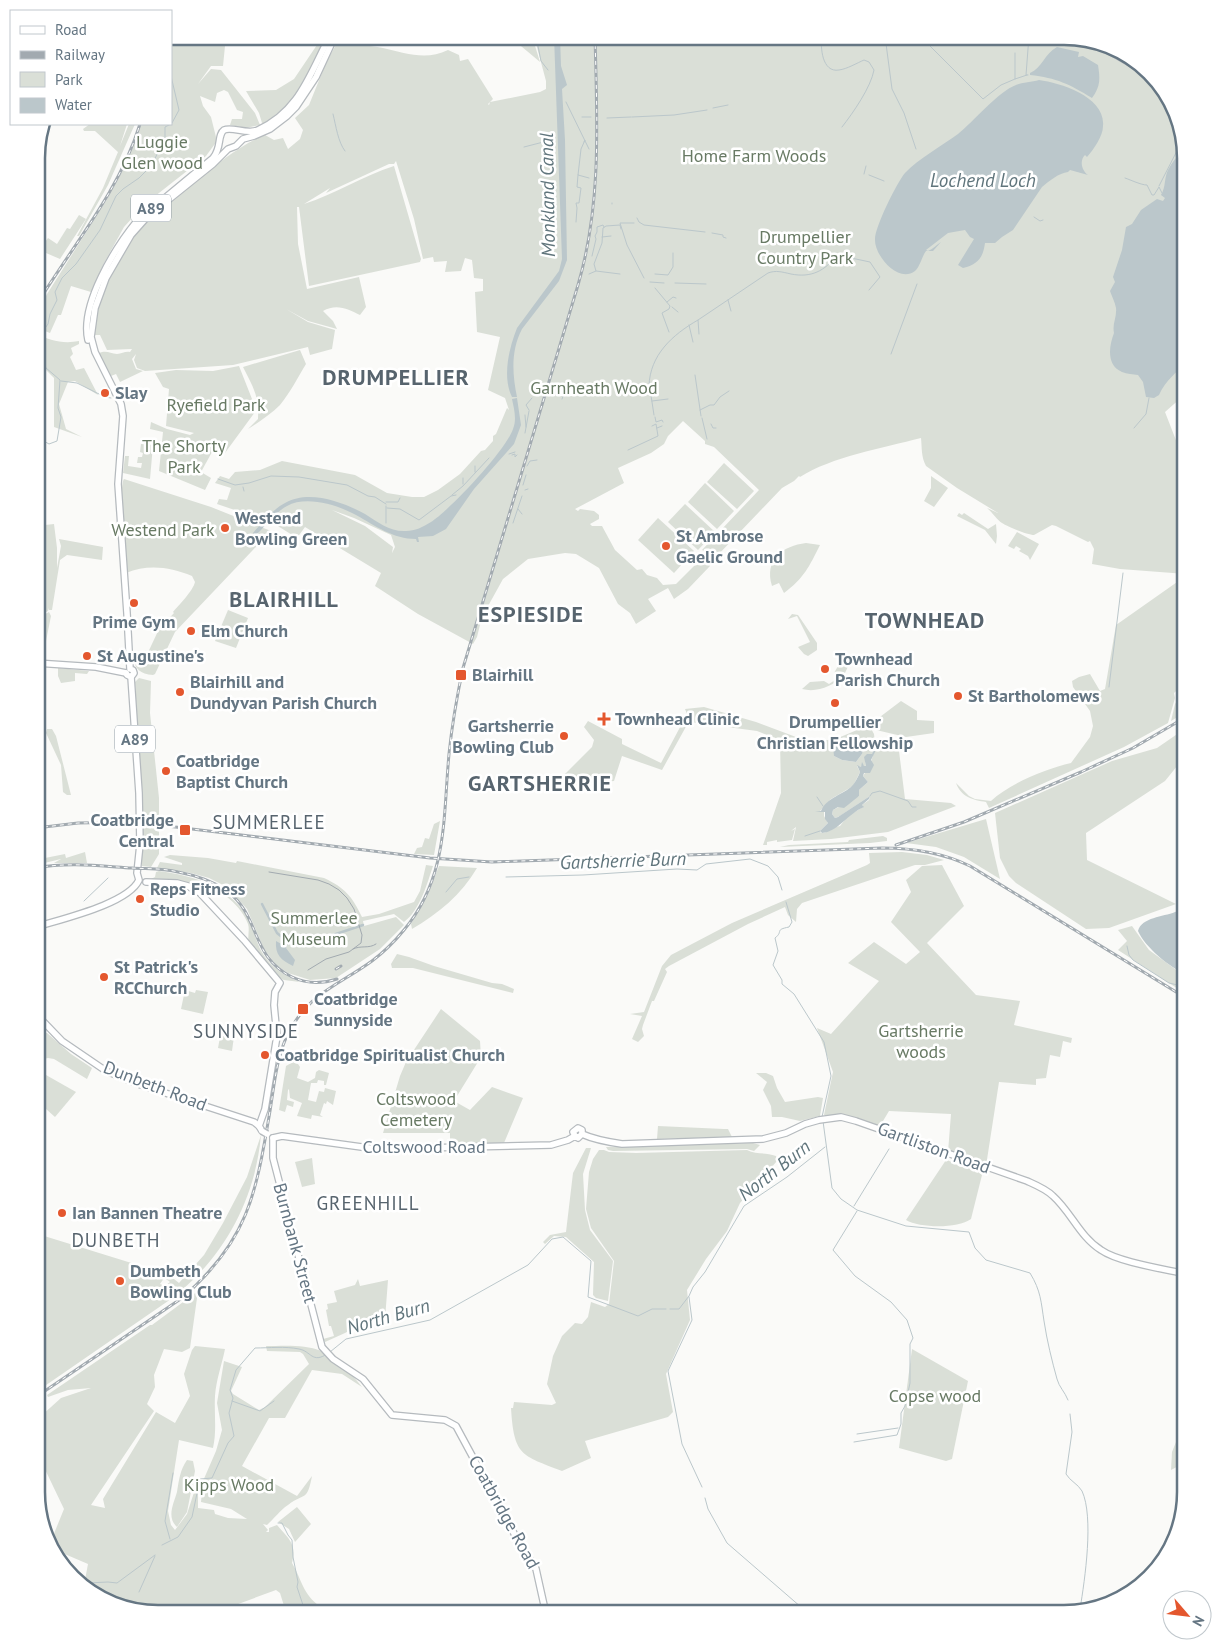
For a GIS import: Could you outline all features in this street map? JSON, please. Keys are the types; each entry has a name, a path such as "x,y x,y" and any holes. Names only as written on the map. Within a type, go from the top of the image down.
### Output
{"main road":[{"name":"A89","path":"142,881 139,865 139,793 129,673 128,613 118,484 123,416 121,404 89,338 88,318 97,286 126,234 144,213 213,158 218,151 220,134 224,131 229,129 252,132 264,127 283,114 302,92 321,62 327,45"},
{"name":"A89","path":"89,338 100,292 131,235 146,217 213,164 228,149 236,146 243,138 254,136 267,130 287,116 302,100 330,45"},
{"path":"234,130 238,134 239,143"},
{"path":"220,144 228,149"},
{"path":"45,664 96,667 129,673"},
{"path":"45,924 92,910 137,889 142,881"},
{"name":"Burnbank Street","path":"142,881 177,883 188,886 200,893 244,940 280,983 274,1005 277,1032 274,1062 262,1121 322,1347 328,1354 363,1379 392,1415 445,1420"},
{"name":"Dunbeth Road","path":"45,1023 59,1038 106,1071 141,1085 254,1122 265,1132"},
{"name":"Gartliston Road","path":"652,1143 763,1139 786,1133 805,1124 826,1119 841,1118 878,1127 1045,1189 1084,1234 1101,1250 1124,1259 1177,1272"},
{"name":"Coltswood Road","path":"265,1132 360,1148 391,1149 552,1145 574,1136 578,1138 582,1134 599,1140 622,1144 652,1143"},
{"name":"Coatbridge Road","path":"445,1420 459,1430 517,1539 536,1569 544,1605"}],"green space":[{"name":"Luggie Glen wood","path":"172,45 225,45 223,66 211,66 198,84 211,69 221,70 255,113 260,125 246,128 230,125 232,119 242,119 243,112 237,110 228,92 224,90 217,93 215,102 200,96 203,106 211,117 217,141 206,156 145,204 124,227 103,265 91,292 71,286 61,315 58,315 50,333 45,331 45,298 106,201 125,166 141,125 172,125"},
{"path":"317,45 323,45 302,87 289,104 265,123 262,123 259,113 246,91 276,90 294,79"},
{"name":"Drumpellier Country Park","path":"336,45 364,45 424,56 448,50 459,55 460,61 468,59 493,99 490,102 540,92 546,89 546,81 536,45 1071,45 1100,51 1127,64 1158,95 1171,122 1176,143 1177,401 1165,412 1177,443 1177,573 1120,569 1092,564 1094,549 1090,541 1088,542 1052,525 1034,535 1005,525 987,508 998,513 926,466 922,456 921,438 874,449 827,464 799,476 782,488 716,557 702,550 759,490 714,447 705,444 705,441 683,421 668,436 664,444 651,453 618,468 624,483 575,509 578,511 580,509 594,511 599,515 599,519 590,524 592,526 602,526 615,550 637,570 642,569 647,575 657,578 663,585 676,584 702,558 705,558 710,566 688,589 674,599 668,588 648,599 656,611 636,624 630,613 618,604 599,568 576,554 565,553 528,559 503,579 482,617 477,637 473,644 418,614 375,586 381,573 305,527 297,538 273,523 217,504 219,499 227,500 231,488 215,483 220,476 229,479 235,472 260,470 282,461 355,475 387,493 412,497 424,497 438,490 460,474 493,441 493,436 496,434 507,408 509,410 505,398 488,390 500,337 477,332 475,292 483,291 483,279 474,278 472,260 465,258 461,271 445,272 447,261 434,262 433,257 423,259 414,219 396,161 394,164 389,164 326,193 330,188 304,204 394,166 421,259 420,262 309,286 299,207 297,207 298,244 307,289 359,277 366,307 360,315 338,307 323,311 333,321 337,329 308,321 286,309 308,322 335,330 332,349 310,355 308,347 233,365 145,371 137,368 134,360 136,354 132,359 136,369 143,371 120,382 116,374 111,376 99,353 119,354 130,352 132,349 107,350 100,335 94,335 99,304 104,289 126,247 152,217 238,149 265,135 274,140 283,138 288,149 300,139 303,130 295,118 309,105 326,63","holes":["332,510 391,535 395,547 392,553 393,547 365,526"]},
{"path":"520,45 535,45 540,62"},
{"path":"89,125 127,125 120,146 129,125 135,125 108,185 79,236 77,236 103,188 118,152 95,131 84,131 83,129"},
{"path":"79,215 86,219 60,259 45,253 45,242 48,238 57,244 67,228 70,229"},
{"path":"45,338 57,341 79,341 79,344 71,348 73,354 70,357 76,370 84,368 98,395 75,381 68,382 59,404 66,429 82,437 54,427 54,378 45,369"},
{"path":"300,350 306,364 287,395 273,412 248,429 258,419 257,404 255,392 243,367"},
{"name":"Ryefield Park","path":"239,366 255,412 222,457 212,452 201,472 211,478 205,490 159,471 163,432 150,429 151,422 167,429 190,435 194,433 166,426 169,389 163,387 155,373 176,370 213,371"},
{"path":"141,444 153,445 150,479 123,473 125,456 129,456 128,466 141,468 142,463 137,463 138,457 142,457 143,453 140,452"},
{"path":"724,463 754,491 737,509 707,482"},
{"path":"931,476 948,488 934,507 924,501 931,488"},
{"name":"Westend Park","path":"124,479 211,507 271,531 175,632 153,675 139,670 135,665 133,657 144,661 159,629 174,613 195,582 192,576 175,570 142,568 126,573 122,508 122,485"},
{"path":"705,483 734,511 717,529 688,502"},
{"path":"685,504 715,532 698,550 668,522"},
{"path":"959,513 962,515 964,513 988,529 996,524 996,544 985,530 957,516"},
{"name":"St Ambrose Gaelic Ground","path":"658,518 694,551 674,573 638,540"},
{"path":"54,524 57,568 61,546 59,539 103,547 102,560 67,555 60,560 52,610 49,610 49,608 45,613 45,525"},
{"path":"1017,532 1039,544 1030,560 1028,556 1019,551 1021,549 1016,546 1014,549 1008,546"},
{"path":"806,543 820,545 801,577 784,593 779,583 772,586 770,577 773,561 790,547"},
{"path":"1177,582 1177,690 1174,693 1175,698 1168,723 1124,747 989,808 986,802 972,799 964,795 956,783 969,796 975,799 991,801 1008,788 1029,778 1071,763 1090,737 1093,726 1090,711 1073,687 1072,681 1090,674 1100,691 1105,689 1116,625"},
{"path":"228,610 248,618 236,648 215,641"},
{"path":"49,612 51,616 46,641 45,641 45,614"},
{"path":"792,614 798,615 817,643 817,650 808,656 798,647 810,642 797,616 788,619"},
{"path":"841,661 850,661 839,680 824,688 802,689 810,682 824,681 829,684 838,678 834,673"},
{"path":"58,668 89,671 87,674 75,673 75,681 61,683 58,676"},
{"path":"139,678 151,681 150,713 159,798 159,854 151,867 142,866 142,819 135,682"},
{"path":"901,701 917,711 917,720 934,721 934,733 906,737 876,730 872,723"},
{"path":"1177,701 1177,717 1171,721"},
{"path":"704,707 756,722 812,743 838,738 869,725 874,734 875,744 899,751 905,799 951,803 956,806 888,832 831,839 793,841 796,827 791,831 795,829 792,840 777,842 777,840 763,845 781,793 780,740 757,731 690,722 662,770 622,756 614,781 560,786 561,778 592,747 594,740 584,727 588,721 622,739 622,744 661,763 687,714 685,709","holes":["845,745 862,754 856,762 842,760 834,756 834,746","874,749 872,760 863,776 868,782 859,790 859,796 833,810 832,814 835,818 870,796 869,800 862,805 863,807 848,816 840,826 821,833 820,831 828,823 824,812 820,811 831,799 853,786 860,772 857,766 861,767 862,765 866,767 865,758 872,754"]},
{"path":"47,729 52,729 56,736 71,795 63,792 61,765 46,733"},
{"path":"1177,734 1177,766 1165,781 1086,833 1087,860 1176,904 1109,928 1086,929 1016,883 1009,876 1000,858 995,813 1112,761 1157,748"},
{"path":"986,819 1000,879 964,857 936,847 906,843"},
{"path":"440,821 434,855 414,854 417,848 422,847 425,838 429,839 434,824"},
{"path":"883,836 887,838 887,841 780,847 848,842 849,840"},
{"path":"85,852 87,863 54,863 61,859 45,863 45,858 65,854 66,858"},
{"path":"902,852 927,855 944,860 925,865 915,865 802,903 797,909 796,922 788,915 785,907 748,924 669,966 665,969 667,972 654,1001 652,1001 643,1025 644,1036 638,1042 632,1039 642,1016 630,1014 644,1012 662,966 671,955 732,923 867,865 870,863 869,853"},
{"name":"Summerlee Museum","path":"170,855 208,858 236,863 237,861 324,878 347,893 362,917 379,914 414,902 420,891 426,865 433,866 419,904 404,922 394,914 363,921 364,926 396,917 404,925 380,949 336,978 310,980 288,973 276,965 264,949 247,909 227,887 209,878 191,873 157,868 160,862 182,865 182,863 164,857"},
{"name":"Gartsherrie woods","path":"942,865 964,906 927,943 976,995 1020,1001 1014,1025 1072,1038 1071,1043 1063,1041 1060,1057 1050,1055 1046,1078 1036,1079 1036,1085 999,1082 986,1166 948,1152 951,1114 889,1111 880,1126 844,1116 824,1115 833,1072 817,1028 831,1034 879,981 848,963 874,942 906,964 920,952 891,922 911,892 906,880 922,866"},
{"path":"439,866 477,868 464,887 449,903 412,929 411,924 427,896"},
{"path":"159,871 186,876 212,885 234,900 250,922 265,957 280,972 300,982 284,980 270,969 249,943 249,926 241,911 223,894 202,885 199,888 182,881 151,879"},
{"path":"1132,926 1149,950 1177,970 1177,988 1118,950 1127,941 1118,930"},
{"path":"397,954 492,983 502,984 514,989 513,993 413,968 392,968 391,964"},
{"path":"185,990 195,993 196,990 208,992 203,1014 181,1009"},
{"name":"Coltswood Cemetery","path":"441,1009 480,1041 481,1057 454,1101 470,1110 492,1087 523,1098 504,1143 450,1144 450,1133 383,1133 406,1062"},
{"path":"222,1027 235,1029 232,1051 218,1048"},
{"path":"45,1033 92,1068 87,1079 54,1059 45,1059"},
{"path":"293,1062 300,1067 297,1078 308,1082 315,1078 316,1072 319,1070 329,1073 326,1085 324,1085 324,1081 318,1080 317,1083 311,1083 308,1100 316,1102 319,1091 324,1092 325,1088 336,1091 333,1105 327,1101 326,1104 324,1103 320,1115 323,1117 312,1115 311,1119 297,1116 302,1103 290,1098 289,1089 287,1100 294,1102 293,1107 287,1105 285,1112 279,1110 286,1066"},
{"path":"756,1073 766,1073 773,1076 785,1102 818,1097 823,1098 820,1116 800,1121 772,1117 771,1106 763,1090 767,1082"},
{"path":"45,1075 76,1092 55,1117 45,1108"},
{"path":"658,1126 728,1129 732,1137 657,1139"},
{"path":"261,1135 258,1159 244,1205 221,1247 206,1266 171,1299 45,1386 45,1236 167,1274 160,1284 165,1286 170,1282 166,1279 169,1275 179,1283 204,1255 247,1177"},
{"path":"753,1143 760,1145 754,1151 747,1149 613,1151 608,1150 606,1147"},
{"path":"586,1148 591,1148 583,1174 585,1210 590,1230 613,1261 608,1301 596,1298 593,1295 594,1262 566,1237 554,1236 545,1244 543,1242 550,1235 566,1232 573,1173"},
{"path":"599,1150 636,1153 747,1150 776,1156 777,1161 740,1203 727,1231 706,1259 687,1290 690,1320 666,1374 673,1412 668,1417 585,1441 591,1458 562,1471 537,1461 522,1452 514,1436 511,1408 513,1408 514,1402 552,1405 556,1403 547,1384 553,1356 562,1336 575,1323 582,1324 588,1317 591,1302 605,1307 609,1304 614,1261 591,1228 586,1209 589,1172 593,1159"},
{"path":"312,1158 315,1184 302,1187 295,1162"},
{"path":"946,1160 960,1166 975,1169 982,1175 971,1219 948,1226 920,1225 906,1220"},
{"path":"358,1279 360,1286 388,1280 385,1319 361,1324 325,1342 323,1339 334,1336 331,1326 329,1326 326,1310 328,1309 327,1304 337,1302 334,1291 355,1285"},
{"name":"Kipps Wood","path":"198,1291 190,1348 182,1352 164,1349 154,1375 155,1387 147,1404 154,1411 91,1505 105,1508 103,1499 156,1412 175,1423 190,1396 184,1374 195,1346 225,1349 216,1390 213,1448 179,1440 168,1511 171,1525 175,1530 187,1514 198,1480 198,1508 214,1510 215,1514 228,1518 247,1519 231,1509 201,1502 203,1481 216,1451 222,1430 217,1403 224,1361 242,1367 231,1391 233,1394 259,1410 265,1407 309,1364 300,1352 267,1351 266,1346 301,1346 321,1351 344,1367 362,1387 342,1374 312,1370 285,1418 269,1418 242,1466 297,1496 312,1476 307,1493 285,1507 267,1525 263,1524 268,1530 266,1532 269,1532 269,1528 277,1525 291,1542 293,1546 292,1563 306,1592 318,1605 284,1605 280,1593 276,1590 235,1605 143,1604 115,1596 89,1582 85,1579 88,1564 63,1553 54,1534 64,1509 45,1469 45,1412 61,1398 91,1388 68,1390 48,1397 47,1395 152,1325"},
{"name":"Copse wood","path":"912,1349 968,1381 952,1459 946,1461 899,1448"},
{"path":"1177,1440 1177,1467 1171,1470 1172,1452"},
{"path":"187,1460 193,1461 195,1471 187,1512 177,1527 171,1514 181,1471"},
{"path":"297,1507 311,1524 295,1542 289,1529 278,1522"}],"water":[{"path":"554,45 560,45 561,66 567,85 562,89 565,140 567,260 559,281 518,337 514,353 514,379 517,397 512,397 507,381 507,372 509,353 514,336 517,328 559,271 562,259"},
{"path":"1057,47 1079,52 1078,57 1083,56 1098,65 1099,82 1092,98 1062,82 1030,75 1049,53"},
{"name":"Lochend Loch","path":"1039,80 1059,84 1090,99 1102,116 1103,130 1095,146 1087,157 1085,155 1082,160 1083,168 1088,175 1070,170 1048,182 1042,187 1013,230 995,243 985,243 981,256 973,264 963,268 958,265 974,239 965,230 948,233 926,250 928,251 926,251 915,271 901,274 888,266 878,253 876,246 876,233 882,215 897,185 910,168 958,134 1009,88 1019,84"},
{"path":"1177,156 1177,371 1159,395 1154,398 1146,397 1143,382 1138,375 1122,372 1113,365 1110,349 1114,333 1116,308 1110,291 1115,282 1113,277 1122,250 1126,227 1132,224 1141,210 1157,199 1163,201 1165,198 1161,195 1171,164"},
{"path":"941,242 933,251 928,251 931,249"},
{"path":"517,398 521,425 514,444 474,489 446,529 433,536 418,537 419,542 417,542 416,539 400,537 385,531 340,508 312,501 303,501 287,506 275,515 259,532 255,535 253,533 276,509 294,499 305,497 326,499 347,505 384,526 395,530 409,531 425,526 440,515 463,493 500,451 513,429 515,418 512,399"},
{"path":"849,742 863,749 856,762 842,760 834,756 833,746 844,745"},
{"path":"875,745 875,752 871,760 874,765 870,773 864,773 863,776 868,782 859,790 859,796 844,808 838,807 833,810 832,814 835,818 838,817 870,796 869,799 862,805 864,807 833,830 822,833 820,831 828,823 825,819 825,812 815,812 821,811 831,799 852,786 860,772 857,765 861,767 862,762 866,766 864,757 867,754 872,754"},
{"path":"1176,912 1177,969 1146,944 1138,931 1140,926 1148,920"},
{"path":"276,941 285,946 288,943 286,948 295,960 293,966 285,962 280,956"}],"waterway":[{"path":"538,45 541,61 548,70"},
{"path":"821,45 823,58 829,68 833,70 849,67 864,60 869,62 874,70 865,92 842,127"},
{"path":"886,45 892,89 904,113 916,149"},
{"path":"929,45 983,99 1001,85 1015,79"},
{"path":"1028,45 1026,75 1028,75"},
{"path":"1015,53 1015,79 1027,75"},
{"path":"172,80 179,110 172,123"},
{"path":"566,102 589,149"},
{"path":"713,108 728,105"},
{"path":"632,117 674,115 707,110"},
{"path":"333,114 339,139 345,151"},
{"path":"582,117 591,117"},
{"path":"607,118 631,117"},
{"path":"45,328 57,300 55,292 62,278 76,264 100,230 116,196 152,165 165,137 165,127 169,125"},
{"name":"Monkland Canal","path":"524,147 555,139"},
{"path":"584,142 585,140 581,149 578,175 589,178"},
{"path":"1159,186 1177,152"},
{"path":"864,174 866,166"},
{"path":"576,222 576,203 579,203 581,188 577,187 578,175"},
{"path":"869,175 884,181"},
{"path":"1125,178 1147,185 1152,195 1154,195 1159,187 1162,193"},
{"path":"1034,217 1040,221 1043,220"},
{"path":"637,218 644,225 705,232"},
{"path":"634,223 620,223 627,245 644,278"},
{"path":"592,256 597,227 603,225 604,227"},
{"path":"589,274 596,271 594,264 602,243 603,228 620,225 621,229"},
{"path":"712,233 723,235 726,238"},
{"path":"602,237 611,236"},
{"path":"655,274 668,275 673,267 673,253"},
{"path":"698,320 768,273 776,271 798,275 811,274 828,265 837,255 870,262 880,277 869,290"},
{"path":"596,271 620,274"},
{"path":"650,282 664,283"},
{"path":"675,283 706,284"},
{"path":"891,354 917,284"},
{"path":"655,288 670,306 669,309 662,313 669,332"},
{"path":"667,302 673,297 676,298"},
{"path":"728,300 731,311"},
{"path":"672,307 678,312"},
{"path":"653,385 649,386 653,365 658,355 671,339 698,320 699,334"},
{"path":"689,325 693,342"},
{"path":"45,366 60,380 58,408 61,417 57,441 49,444 45,442"},
{"path":"695,375 701,416"},
{"path":"61,381 77,383 105,397 111,398"},
{"path":"650,389 654,415"},
{"path":"562,399 565,391 567,392"},
{"path":"700,410 714,405 720,397 729,391"},
{"path":"529,410 526,405 532,398"},
{"path":"1134,428 1146,414 1149,398"},
{"path":"652,401 668,399"},
{"path":"525,433 529,411"},
{"path":"525,415 526,427"},
{"path":"655,417 656,422 662,420 663,422"},
{"path":"702,418 707,439"},
{"path":"628,450 658,436 656,424 652,426"},
{"path":"711,424 713,428 716,428"},
{"path":"657,428 662,426"},
{"path":"509,454 515,452"},
{"path":"512,455 515,454 515,457 517,455"},
{"path":"452,495 489,458"},
{"path":"527,466 530,461 537,460"},
{"path":"475,466 475,472"},
{"path":"523,485 526,475"},
{"path":"218,479 235,485 271,476 299,477 347,485 386,504"},
{"path":"463,478 463,484"},
{"path":"243,487 244,491"},
{"path":"387,508 400,509 419,520 451,496 456,495"},
{"path":"513,523 522,496"},
{"path":"386,502 398,502 400,498"},
{"path":"386,506 386,523"},
{"path":"518,509 522,514"},
{"path":"1109,687 1123,573"},
{"path":"870,796 872,793 880,791 908,801 912,807 916,807"},
{"path":"817,797 823,806"},
{"path":"805,836 820,831"},
{"name":"Gartsherrie Burn","path":"506,877 583,875 677,869 697,870 706,864 750,859 768,866 778,877 782,890"},
{"name":"Gartsherrie Burn","path":"446,892 457,879 469,877"},
{"path":"84,901 108,878"},
{"name":"Gartsherrie Burn","path":"786,902 792,922 789,927 780,930 775,938 778,951 773,965 782,980 782,984 794,994 824,1042 831,1076 822,1117"},
{"path":"262,904 277,933 292,945 312,942 363,925"},
{"path":"1127,946 1129,955 1133,960 1169,983 1177,985"},
{"path":"823,1121 832,1188 841,1199 857,1210 906,1226 969,1232 975,1248 986,1260 1030,1273 1040,1297 1048,1343 1057,1379 1068,1400"},
{"name":"North Burn","path":"670,1309 679,1309 689,1296 744,1206 787,1177 825,1147"},
{"path":"854,1206 889,1149"},
{"name":"Gartsherrie Burn","path":"854,1442 897,1435 910,1383 910,1344 913,1338 907,1320 891,1302 855,1276 833,1250 857,1211"},
{"name":"North Burn","path":"330,1352 346,1339 430,1320 528,1265 552,1239 563,1237 591,1261 588,1297 638,1316 652,1309 666,1309"},
{"path":"689,1297 692,1320 668,1371 682,1444 702,1487"},
{"name":"North Burn","path":"162,1545 178,1537 192,1517 200,1479 212,1478 228,1443 234,1436 229,1413 233,1398 230,1390 236,1370 255,1348 294,1348 303,1350 318,1358 327,1354"},
{"path":"232,1401 260,1411 274,1401"},
{"path":"1070,1414 1072,1432 1066,1474 1082,1491 1086,1502 1088,1532 1081,1604"},
{"path":"857,1434 898,1428"},
{"path":"170,1539 165,1521 173,1473"},
{"path":"705,1498 708,1509 727,1543 799,1605"},
{"path":"278,1523 282,1523 292,1540 298,1582 297,1587 303,1605"},
{"name":"North Burn","path":"90,1583 117,1583 155,1555"},
{"path":"139,1592 155,1556"}],"tram line":[{"path":"269,872 318,880 329,884 339,890 354,909 362,935 361,943 349,952 326,959 308,970"},
{"path":"353,949 376,944"}],"railway":[{"path":"45,1391 182,1298 222,1256 236,1235 254,1191 278,1065 286,1038 294,1023 313,1001 372,961 389,946 404,930 418,910 429,889 441,846 450,743 463,668 586,254 591,223 596,161 595,45"},
{"path":"45,291 108,195 131,149 140,125"},
{"path":"896,845 964,822 1081,772 1133,748 1177,722"},
{"path":"45,827 78,823 134,822 430,858 492,862 882,848 916,850 938,854 970,866 1177,992"},
{"path":"45,866 72,865 161,869 184,873 216,884 238,901 246,912 262,948 279,969 292,977 309,982 326,982 337,979"},
{"path":"336,969 341,966"}],"place":[{"name":"Slay","path":"105,393"},
{"name":"Westend Bowling Green","path":"225,528"},
{"name":"St Ambrose Gaelic Ground","path":"666,546"},
{"name":"Prime Gym","path":"134,603"},
{"name":"Elm Church","path":"191,631"},
{"name":"St Augustine's","path":"87,656"},
{"name":"Townhead Parish Church","path":"825,669"},
{"name":"Blairhill","path":"461,675"},
{"name":"Blairhill and Dundyvan Parish Church","path":"180,692"},
{"name":"St Bartholomews","path":"958,696"},
{"name":"Drumpellier Christian Fellowship","path":"835,703"},
{"name":"Townhead Clinic","path":"604,719"},
{"name":"Gartsherrie Bowling Club","path":"564,736"},
{"name":"Coatbridge Baptist Church","path":"166,771"},
{"name":"Coatbridge Central","path":"185,830"},
{"name":"Reps Fitness Studio","path":"140,899"},
{"name":"St Patrick's RCChurch","path":"104,977"},
{"name":"Coatbridge Sunnyside","path":"303,1009"},
{"name":"Coatbridge Spiritualist Church","path":"265,1055"},
{"name":"Ian Bannen Theatre","path":"62,1213"},
{"name":"Dumbeth Bowling Club","path":"120,1281"}],"district":[{"name":"DRUMPELLIER","path":"396,377"},
{"name":"BLAIRHILL","path":"284,599"},
{"name":"ESPIESIDE","path":"531,614"},
{"name":"TOWNHEAD","path":"925,620"},
{"name":"GARTSHERRIE","path":"540,783"},
{"name":"SUMMERLEE","path":"269,822"},
{"name":"SUNNYSIDE","path":"246,1031"},
{"name":"GREENHILL","path":"368,1203"},
{"name":"DUNBETH","path":"116,1240"}],"park label":[{"name":"Home Farm Woods","path":"754,156"},
{"name":"Garnheath Wood","path":"594,388"},
{"name":"The Shorty Park","path":"184,456"}]}
